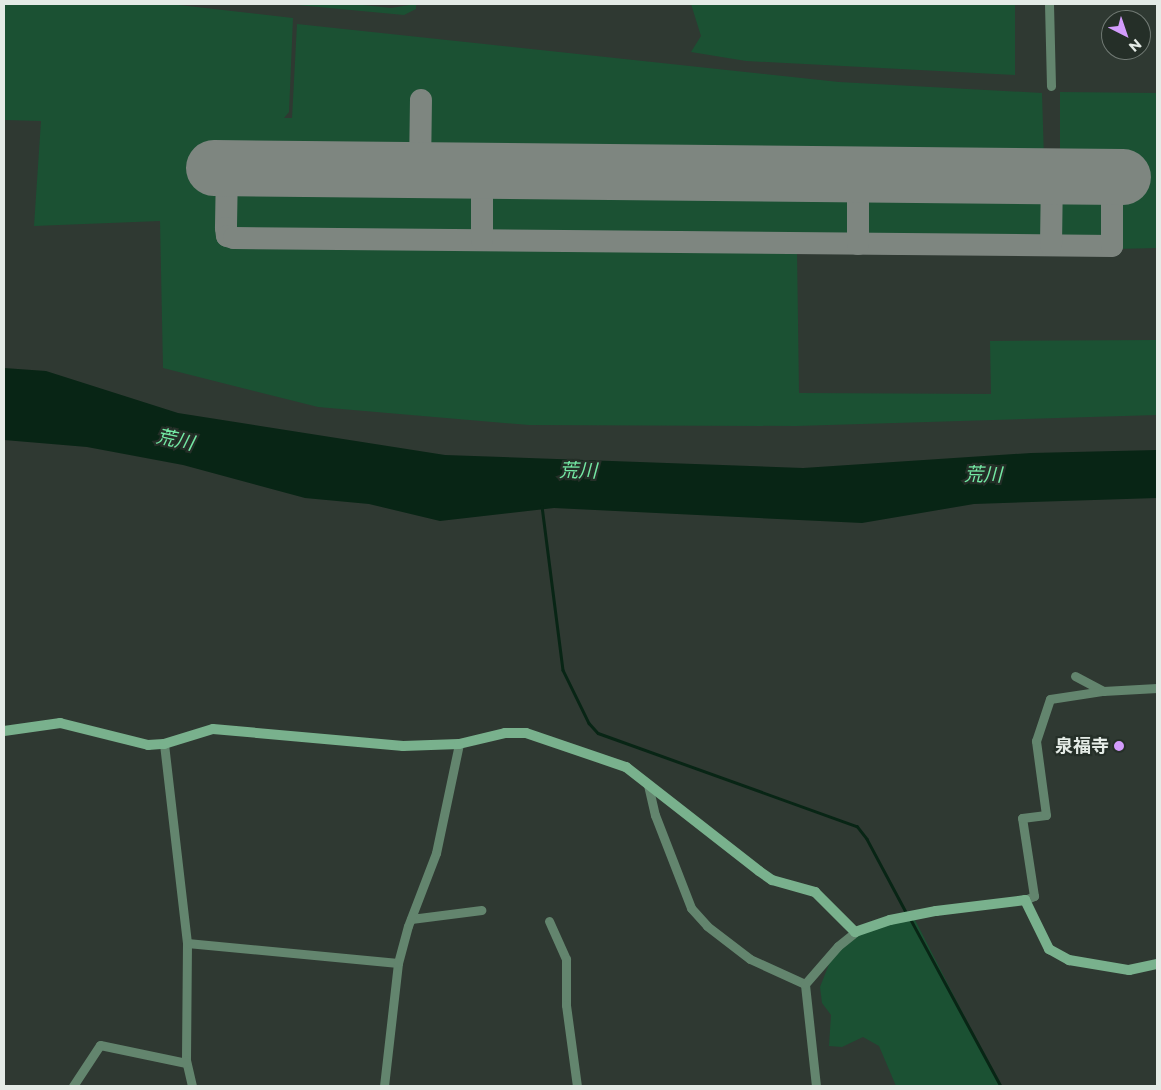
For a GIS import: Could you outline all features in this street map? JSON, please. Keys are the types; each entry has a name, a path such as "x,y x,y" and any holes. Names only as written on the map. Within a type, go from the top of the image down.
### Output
{"street":[{"path":"1050,4 1051,86"},
{"path":"1075,676 1103,691"},
{"path":"813,1085 805,984 838,946 855,932 890,920 936,911 1026,900 1034,896 1022,818 1046,815 1036,741 1050,699 1103,691 1157,688"},
{"path":"4,731 60,723 128,742 164,744 213,729 403,746 459,744 505,733 526,733 626,767 766,876 815,892 855,932"},
{"path":"164,744 187,943 186,1063 192,1086"},
{"path":"384,1086 398,963 410,918 436,853 459,744"},
{"path":"648,785 655,815 691,908 707,926 750,959 805,984"},
{"path":"1026,900 1049,949 1069,960 1129,970 1157,964"},
{"path":"410,918 481,910"},
{"path":"549,921 566,959 566,1005 577,1086"},
{"path":"187,943 398,963"},
{"path":"73,1086 100,1045 186,1063"}],"shaded area":[{"path":"4,4 170,4 293,18 289,112 284,118 292,118 297,24 839,82 1042,93 1044,159 211,154 209,182 220,182 220,244 797,250 799,393 991,394 990,341 1157,340 1157,415 796,426 529,425 318,407 163,368 160,221 34,226 41,121 4,120"},
{"path":"287,4 353,4 391,8 416,4 416,9 404,15"},
{"path":"691,4 1015,4 1015,75 746,61 691,52 701,36"},
{"path":"1060,92 1157,93 1157,248 1116,249 1118,193 1127,192 1126,158 1060,161"},
{"path":"235,183 475,186 476,233 234,231"},
{"path":"490,186 850,188 850,234 490,234"},
{"path":"868,190 1044,193 1044,238 866,234"},
{"path":"1105,193 1106,238 1061,240 1061,194"},
{"path":"913,916 1001,1086 896,1086 879,1046 863,1037 842,1047 829,1046 831,1015 822,1003 820,987 835,949 855,932"}],"water":[{"name":"荒川","path":"4,368 46,371 178,413 445,455 803,468 1031,453 1157,450 1157,498 974,504 862,523 554,508 440,521 369,504 305,498 183,465 87,447 4,440"}],"waterway":[{"path":"542,506 563,670 589,723 598,733 857,826 867,839 907,914"},
{"path":"910,918 1001,1086"}],"taxiway":[{"path":"420,170 421,100"},
{"path":"227,168 226,228 227,236 234,238 1112,246 1112,177"},
{"path":"482,170 482,240"},
{"path":"858,174 858,244"},
{"path":"1051,245 1052,176"}],"runway":[{"path":"214,168 1123,177"}],"place":[{"name":"泉福寺","path":"1119,746"}]}
